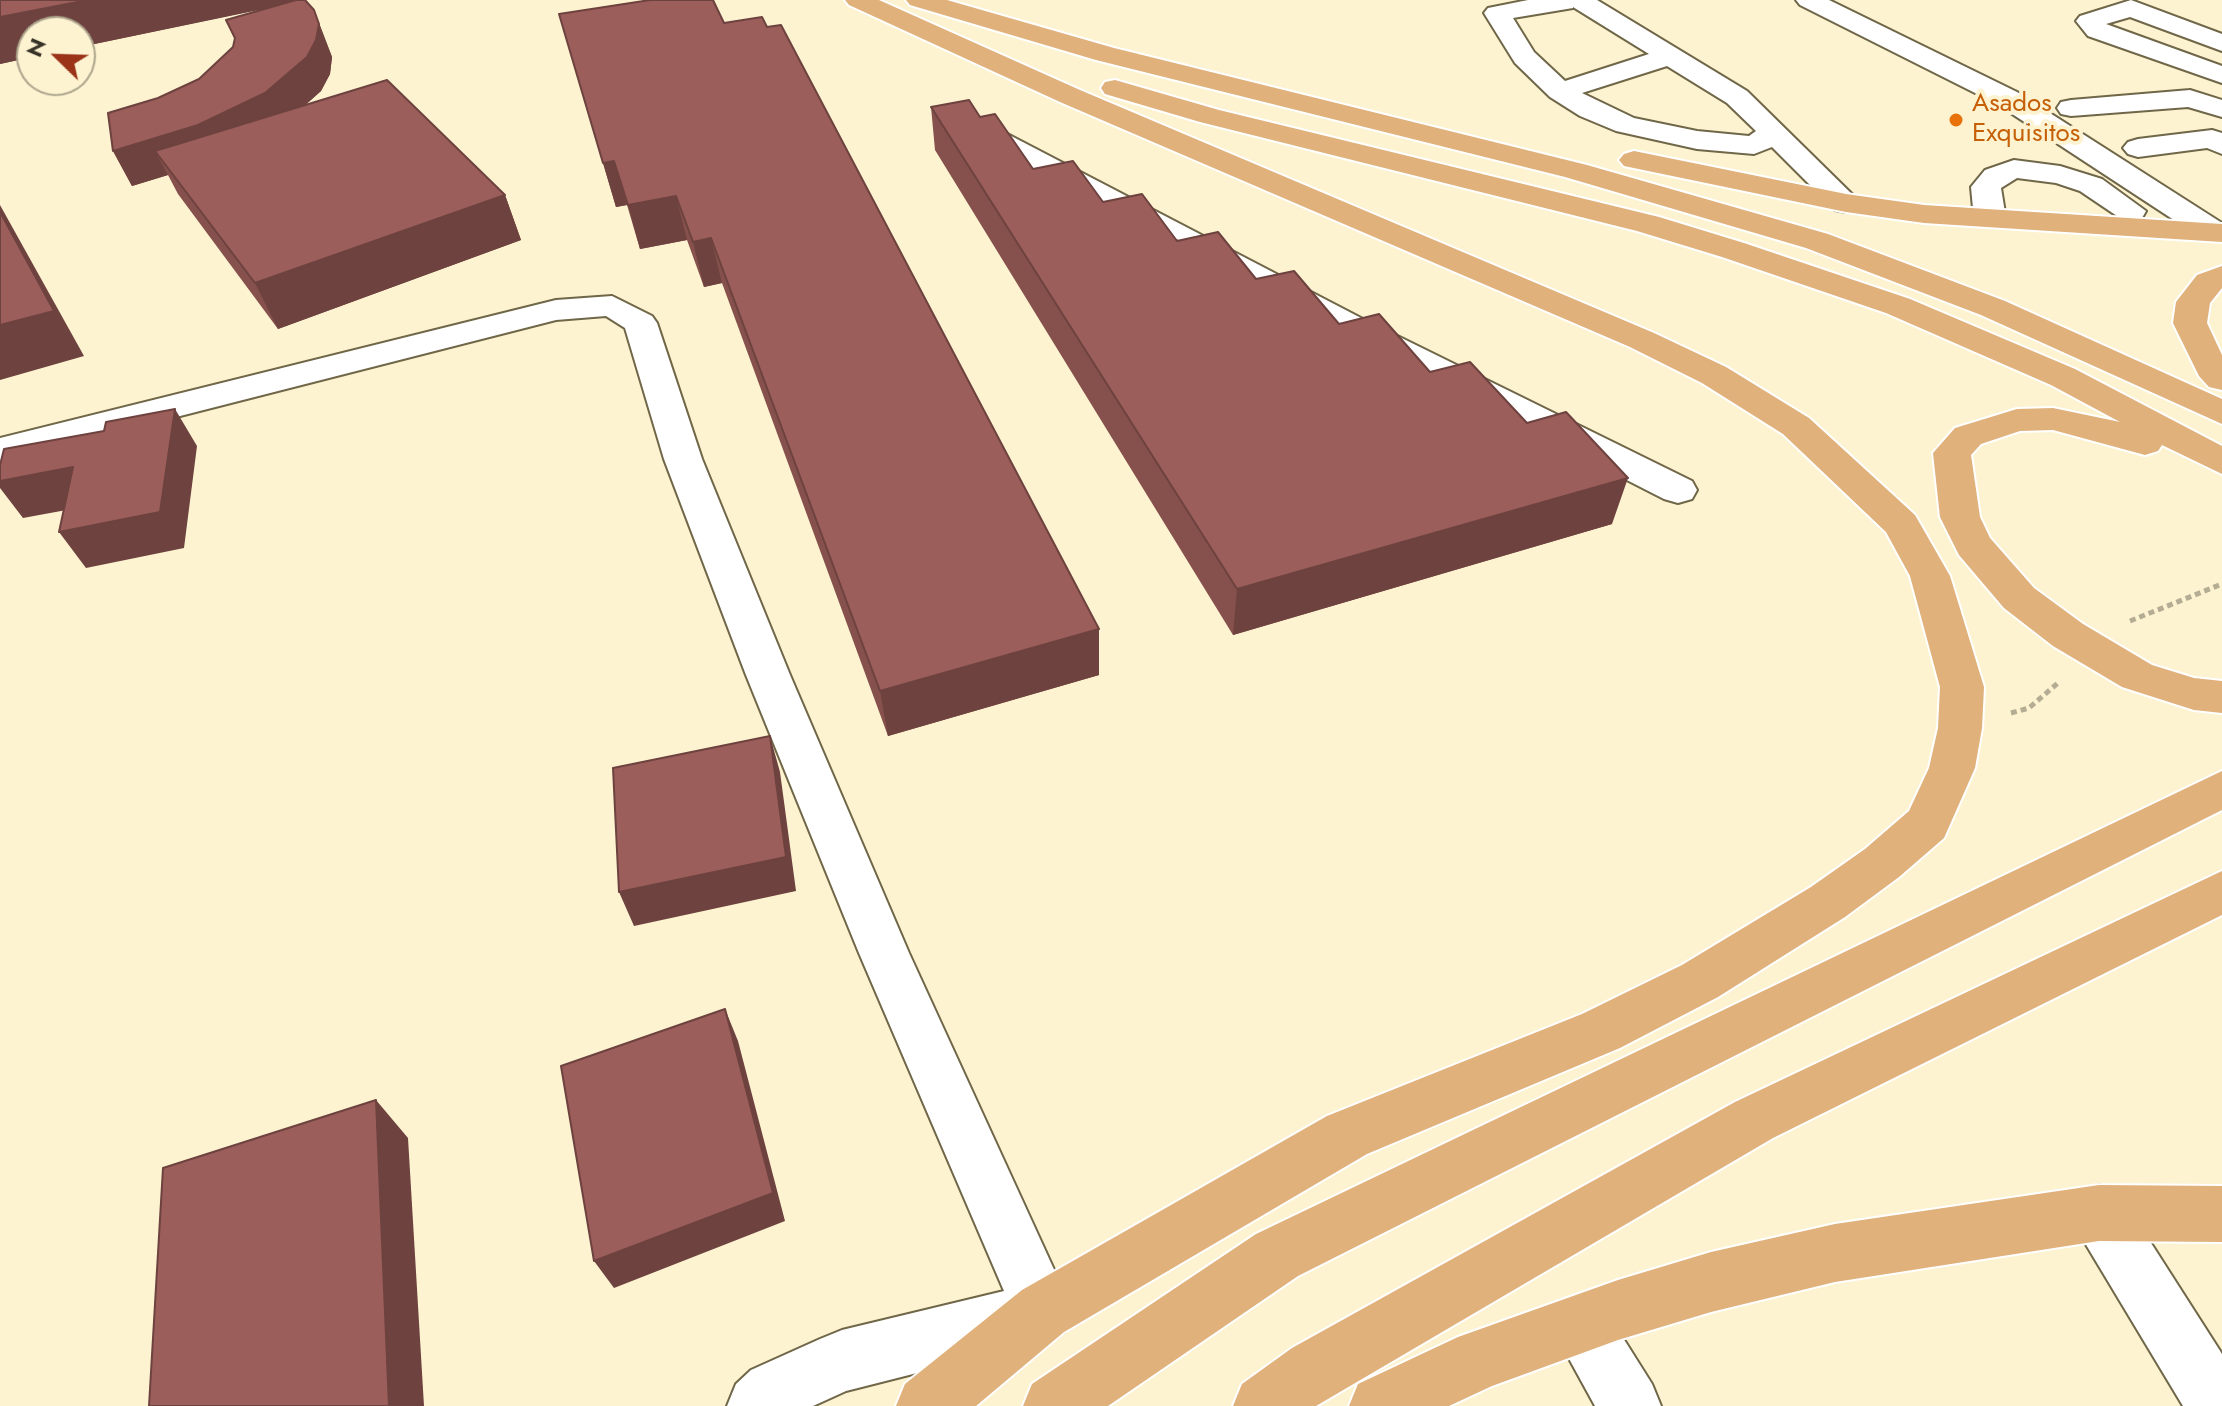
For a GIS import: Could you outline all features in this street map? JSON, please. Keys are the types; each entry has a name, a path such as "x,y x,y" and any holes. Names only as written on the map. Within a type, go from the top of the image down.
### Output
{"main road":[{"path":"858,0 1070,96 1642,340 1697,365 1796,426 1901,524 1930,576 1962,687 1960,728 1952,768 1927,824 1882,863 1787,930 1700,981 1601,1031 1347,1135 1043,1311 927,1406"},
{"path":"880,0 1140,97 1648,224 1883,301 2063,377 2222,462"},
{"path":"921,0 1456,122 1846,203 1990,219 2159,230 2217,217"},
{"path":"921,0 1105,54 1576,171 1817,241 1993,308 2222,413"},
{"path":"2222,276 2209,282 2193,302 2190,323 2211,369 2222,379"},
{"path":"2222,472 2096,427 2053,419 2017,420 1968,436 1952,453 1960,517 1973,545 2019,598 2068,635 2137,676 2194,694 2222,697"},
{"path":"1054,1406 1277,1255 2222,789"},
{"path":"1264,1406 1314,1370 1754,1120 2222,892"},
{"path":"1398,1402 1480,1359 1580,1324 1711,1282 1835,1253 2099,1213 2222,1214"}],"street":[{"path":"1573,0 1497,13 1524,57 1560,91 1590,110 1626,125 1734,146 1754,145 1774,133"},
{"path":"1579,0 1728,91 1846,203"},
{"path":"1809,0 2007,98 2217,217"},
{"path":"2222,43 2131,8 2089,21 2097,30 2222,75"},
{"path":"1948,38 2172,169"},
{"path":"1560,91 1670,56"},
{"path":"1626,125 1728,91"},
{"path":"2071,108 2190,98 2222,109"},
{"path":"957,117 1349,325 1678,490"},
{"path":"2138,148 2219,141"},
{"path":"1990,219 1986,187 1996,176 2014,169 2035,170 2091,185 2159,230"},
{"path":"0,450 556,310 612,306 640,323 683,459 768,675 884,953 1043,1311 842,1361 773,1392 758,1406"},
{"path":"2099,1213 2219,1406"},
{"path":"1580,1324 1630,1406"}],"path":[{"path":"2122,624 2222,584"},
{"path":"1960,728 2029,708 2068,673"}],"building":[{"path":"0,0 88,0 0,17"},
{"path":"305,0 314,10 319,24 316,40 307,57 265,93 198,125 113,151 108,113 158,98 199,79 233,47 235,38 226,20"},
{"path":"650,0 713,0 724,23 762,17 767,27 781,25 1099,629 880,691 711,238 693,242 676,196 628,205 614,161 603,163 559,14"},
{"path":"387,80 505,195 255,283 155,151"},
{"path":"969,100 980,117 995,114 1033,169 1073,161 1103,202 1142,194 1177,241 1218,232 1256,279 1294,271 1339,324 1379,314 1430,372 1470,362 1527,423 1566,412 1628,478 1237,589 931,107"},
{"path":"0,212 54,311 0,325"},
{"path":"175,409 160,512 59,532 73,467 0,481 4,449 104,431 106,422"},
{"path":"770,736 786,857 619,892 613,768"},
{"path":"725,1009 773,1193 594,1261 561,1066"},
{"path":"376,1100 389,1406 149,1406 163,1168"}],"place":[{"name":"Asados Exquisitos","path":"1956,120"}]}
